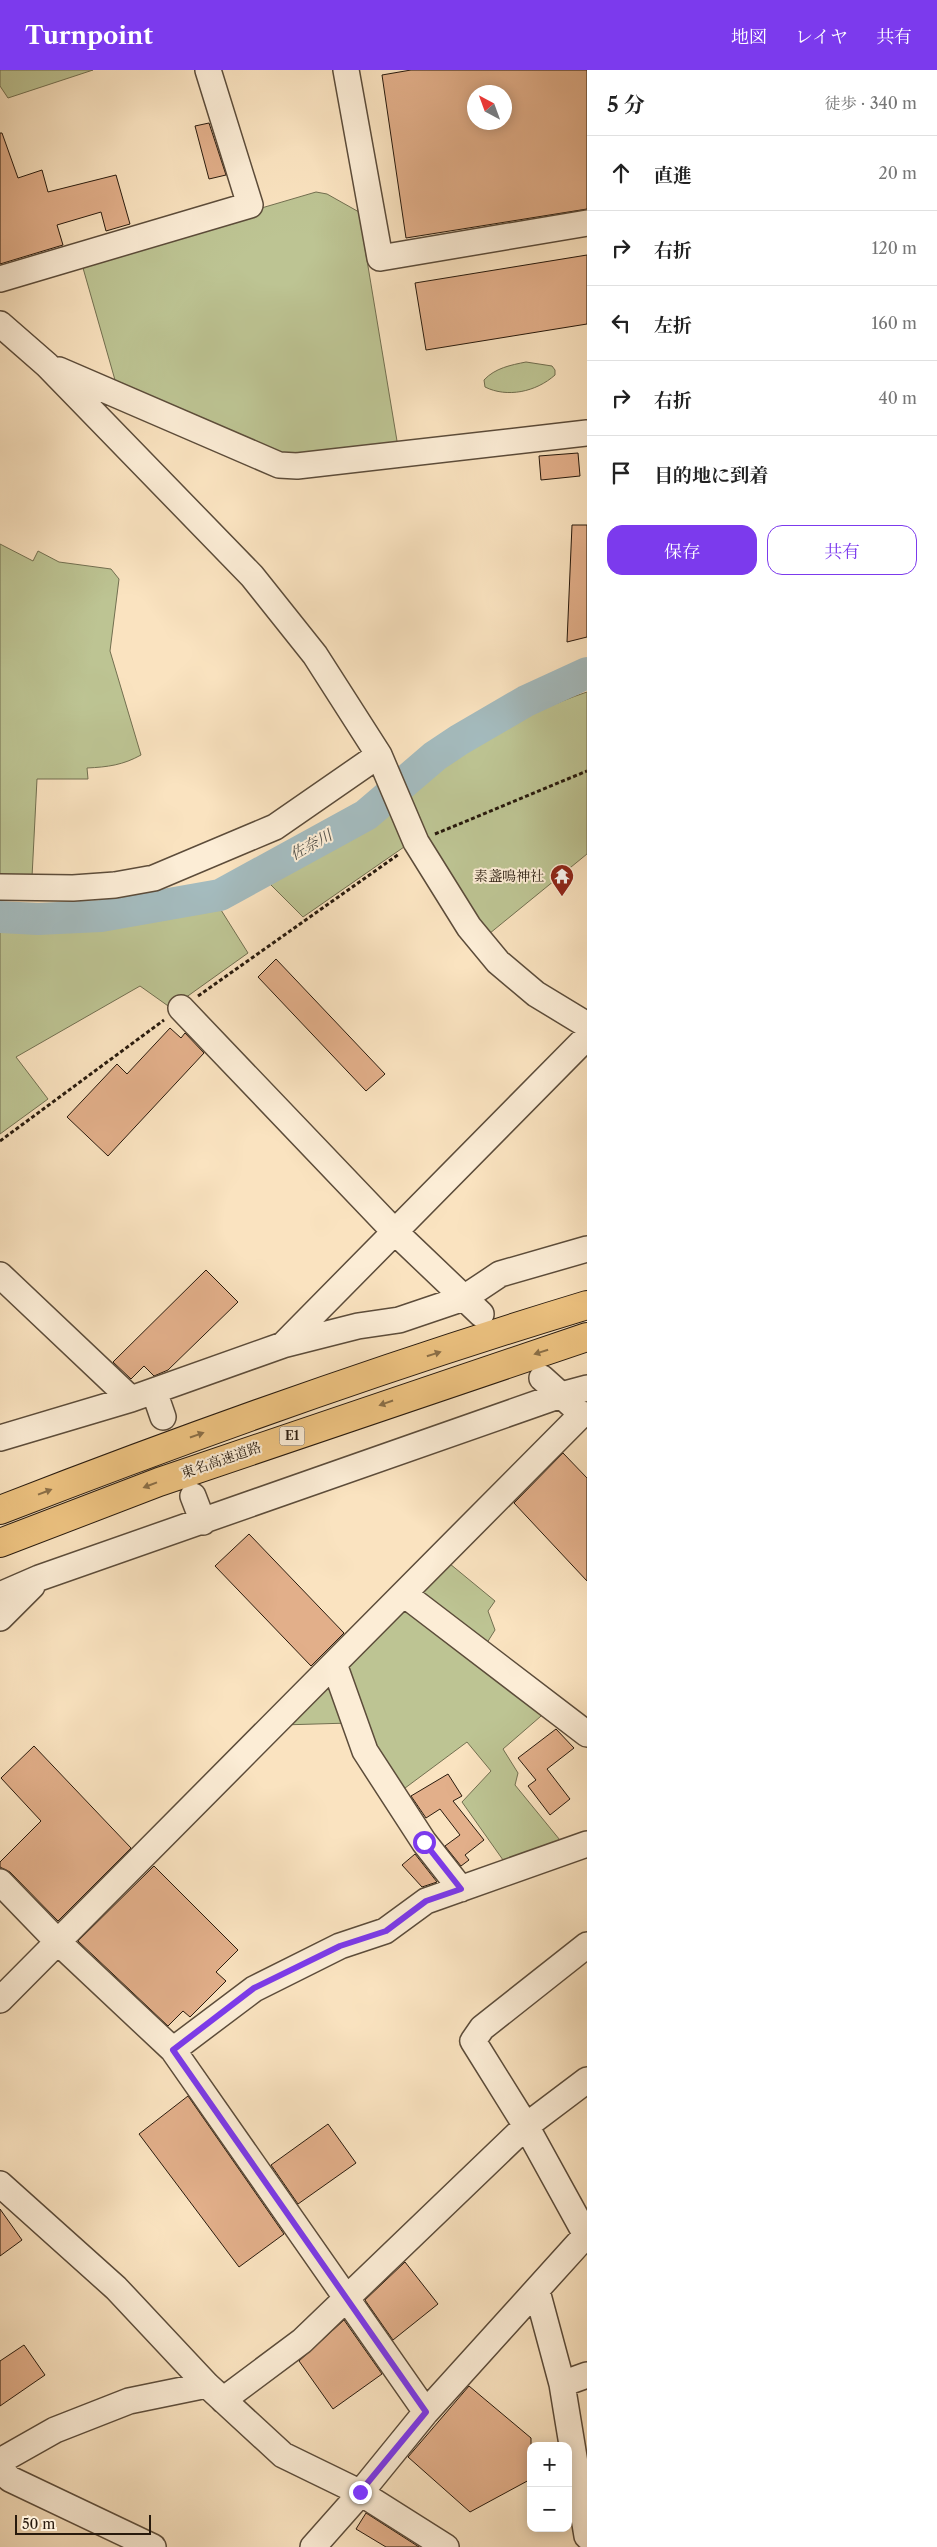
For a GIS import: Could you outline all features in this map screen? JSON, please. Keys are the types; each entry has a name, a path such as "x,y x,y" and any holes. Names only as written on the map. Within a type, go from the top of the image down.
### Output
{"highway":[{"name":"E1","path":"0,1510 149,1452 362,1377 587,1305"},
{"name":"東名高速道路","path":"0,1543 178,1475 587,1337"}],"street":[{"path":"0,279 250,205 208,70"},
{"path":"346,70 380,258 587,223"},
{"path":"0,324 47,365 252,576 315,655 379,755 416,842 469,927 498,962 536,994 587,1024"},
{"path":"47,365 279,465 297,466 587,433"},
{"path":"0,887 73,888 115,885 154,878 275,827 379,755"},
{"path":"181,1008 394,1231 472,1306"},
{"path":"283,1345 587,1037"},
{"path":"0,1438 130,1399 283,1345 358,1326 472,1306 500,1274 587,1250"},
{"path":"0,1275 130,1399"},
{"path":"0,2000 404,1594 585,1417 542,1378"},
{"path":"0,1595 39,1578 561,1395 587,1388"},
{"path":"154,1391 163,1417"},
{"path":"193,1496 203,1522"},
{"path":"0,1618 39,1578"},
{"path":"404,1594 587,1734"},
{"path":"334,1664 365,1751 424,1842 461,1889"},
{"path":"173,2050 254,1988 340,1946 386,1931 426,1901 587,1844"},
{"path":"0,1882 58,1942 173,2050 426,2412"},
{"path":"313,2547 426,2412 587,2234 526,2126 473,2041 482,2028 587,1945"},
{"path":"0,2461 55,2430 128,2401 215,2392 302,2341 526,2126 587,2080"},
{"path":"0,2184 116,2288 215,2392 282,2455 360,2492 446,2547"},
{"path":"537,2291 562,2384 587,2536"},
{"path":"562,2384 587,2374"},
{"path":"0,2469 10,2479 153,2547"}],"path":[{"path":"0,1141 181,1008 416,842 587,772"}],"green space":[{"path":"0,70 93,70 8,98 0,86"},
{"path":"316,192 327,194 359,212 398,447 284,460 117,387 81,261"},
{"path":"526,362 552,366 555,370 555,375 539,386 521,392 503,392 485,387 484,380 488,376 498,370"},
{"path":"0,544 33,561 38,551 59,562 111,569 119,579 110,651 141,755 115,765 87,768 88,779 37,779 32,877 0,875"},
{"path":"587,692 587,854 484,938 463,908 406,795 448,764 492,736 539,711"},
{"path":"392,806 404,847 303,917 267,881"},
{"path":"216,902 248,953 171,1008 140,986 16,1057 48,1099 0,1134 0,929 109,925"},
{"path":"444,1559 495,1601 488,1611 495,1630 485,1646 411,1592"},
{"path":"404,1601 548,1710 503,1749 518,1773 515,1785 564,1845 508,1867 462,1802 491,1771 467,1742 397,1794 339,1667"},
{"path":"334,1673 350,1723 281,1725"}],"building":[{"path":"411,70 587,70 587,209 406,238 382,75"},
{"path":"209,123 226,175 209,179 195,126"},
{"path":"0,133 2,133 18,178 42,170 48,192 116,175 130,224 106,231 101,212 57,225 63,245 0,264"},
{"path":"587,255 587,324 426,350 415,283"},
{"path":"578,453 580,476 541,480 539,456"},
{"path":"572,525 587,525 587,637 567,642"},
{"path":"276,959 385,1074 366,1091 258,977"},
{"path":"170,1028 181,1038 185,1033 204,1053 108,1156 67,1117 117,1064 127,1074"},
{"path":"206,1270 238,1302 168,1370 154,1376 144,1366 131,1379 113,1362"},
{"path":"563,1453 587,1478 587,1581 514,1503"},
{"path":"249,1534 344,1633 311,1666 215,1566"},
{"path":"556,1729 574,1748 547,1769 570,1799 550,1815 528,1786 536,1780 518,1758"},
{"path":"34,1746 131,1848 58,1921 10,1872 0,1867 0,1862 41,1821 1,1778"},
{"path":"448,1774 462,1796 453,1801 484,1840 465,1855 469,1860 461,1866 445,1846 460,1835 440,1809 426,1818 411,1796"},
{"path":"415,1854 437,1882 422,1887 402,1865"},
{"path":"154,1866 238,1950 216,1972 226,1981 190,2017 183,2011 168,2026 78,1941"},
{"path":"188,2096 284,2234 239,2267 139,2134"},
{"path":"328,2124 356,2163 298,2204 271,2165"},
{"path":"0,2209 22,2240 0,2256"},
{"path":"405,2262 438,2304 393,2340 365,2300"},
{"path":"344,2320 382,2374 333,2409 299,2361"},
{"path":"24,2345 45,2375 0,2406 0,2361"},
{"path":"469,2386 531,2438 531,2442 527,2442 527,2481 470,2512 408,2457"},
{"path":"366,2513 419,2547 386,2547 356,2529"}],"waterway":[{"name":"佐奈川","path":"0,917 38,919 101,916 220,895 366,815 435,756 459,740 526,701 587,673"}],"place":[{"name":"素盞鳴神社","path":"562,897"}],"route":[{"path":"360,2492 426,2412 173,2050 254,1988 340,1946 386,1931 426,1901 461,1889 424,1842"}]}
